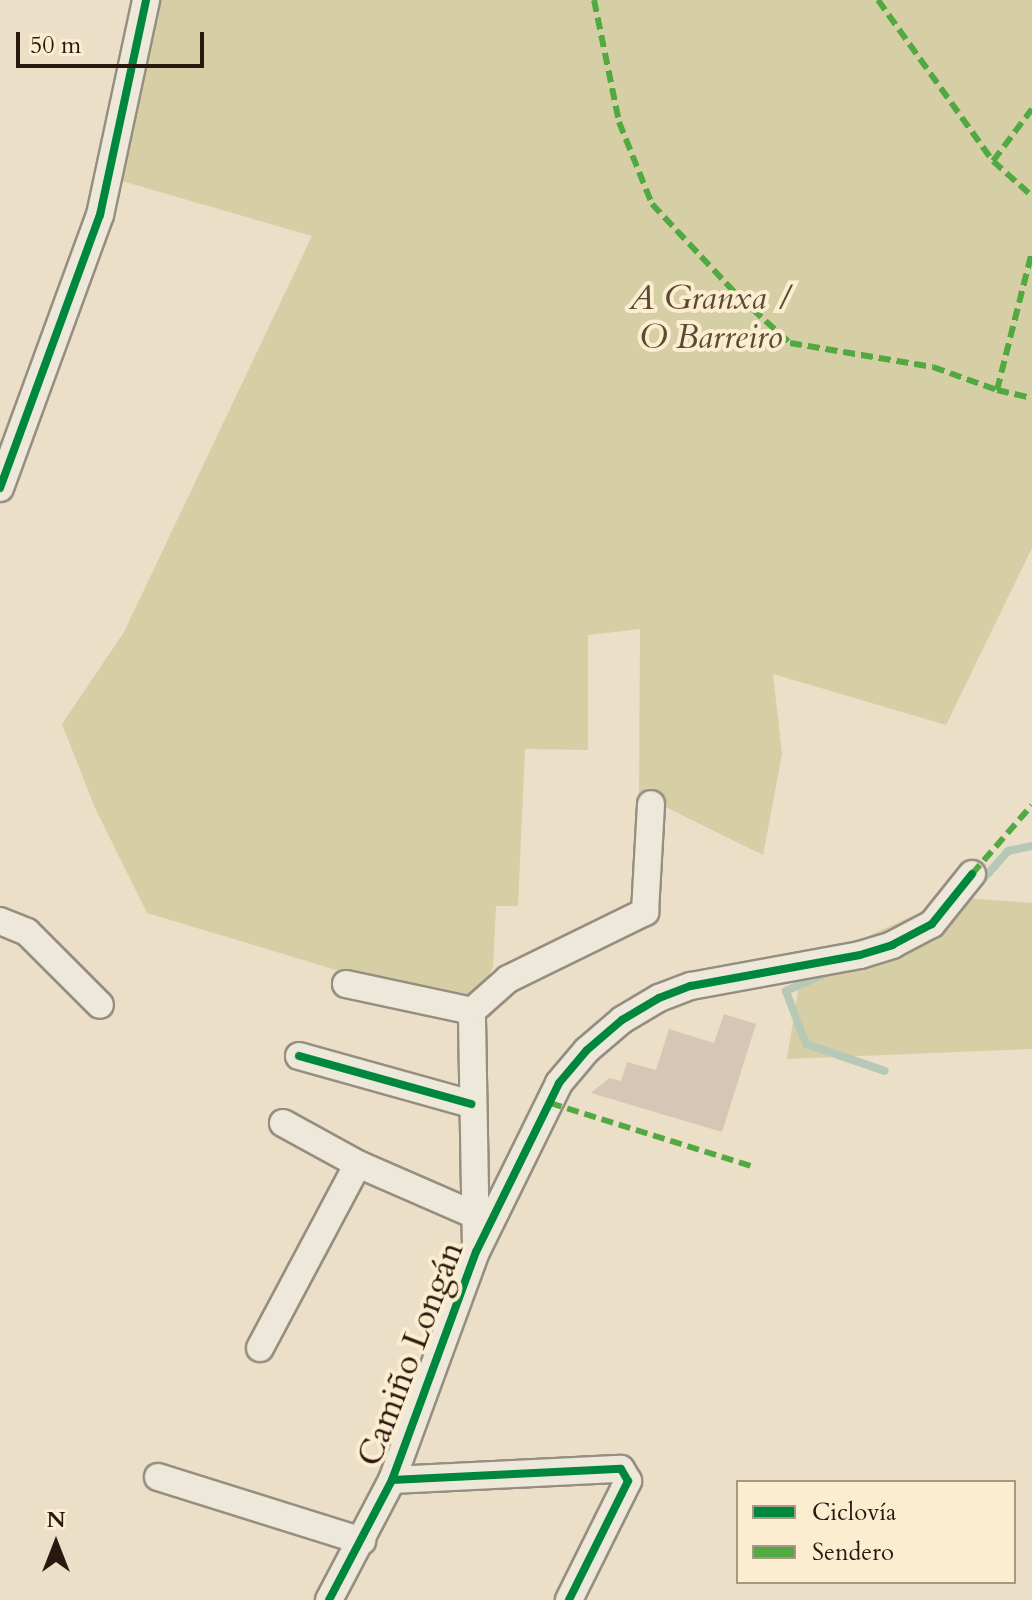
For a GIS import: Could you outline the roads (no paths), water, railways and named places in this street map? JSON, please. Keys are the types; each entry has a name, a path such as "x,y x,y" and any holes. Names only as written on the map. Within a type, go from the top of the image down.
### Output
{"street":[{"path":"0,488 100,215 146,0"},
{"path":"476,1252 471,1104 472,1011 508,979 645,912 651,804"},
{"name":"Camiño Longán","path":"329,1600 392,1480 476,1252 559,1083 587,1050 622,1020 659,998 691,986 860,955 892,945 932,924 972,874"},
{"path":"0,921 27,932 100,1005"},
{"path":"346,984 472,1011"},
{"path":"299,1056 471,1104"},
{"path":"283,1123 358,1164 475,1215"},
{"path":"260,1348 358,1164"},
{"path":"392,1480 621,1469 628,1481 569,1600"},
{"path":"158,1477 362,1541"}],"waterway":[{"path":"977,886 1008,851 1032,846"},
{"path":"824,974 786,991 806,1044 885,1071"}],"park label":[{"name":"A Granxa / O Barreiro","path":"711,318"}]}
